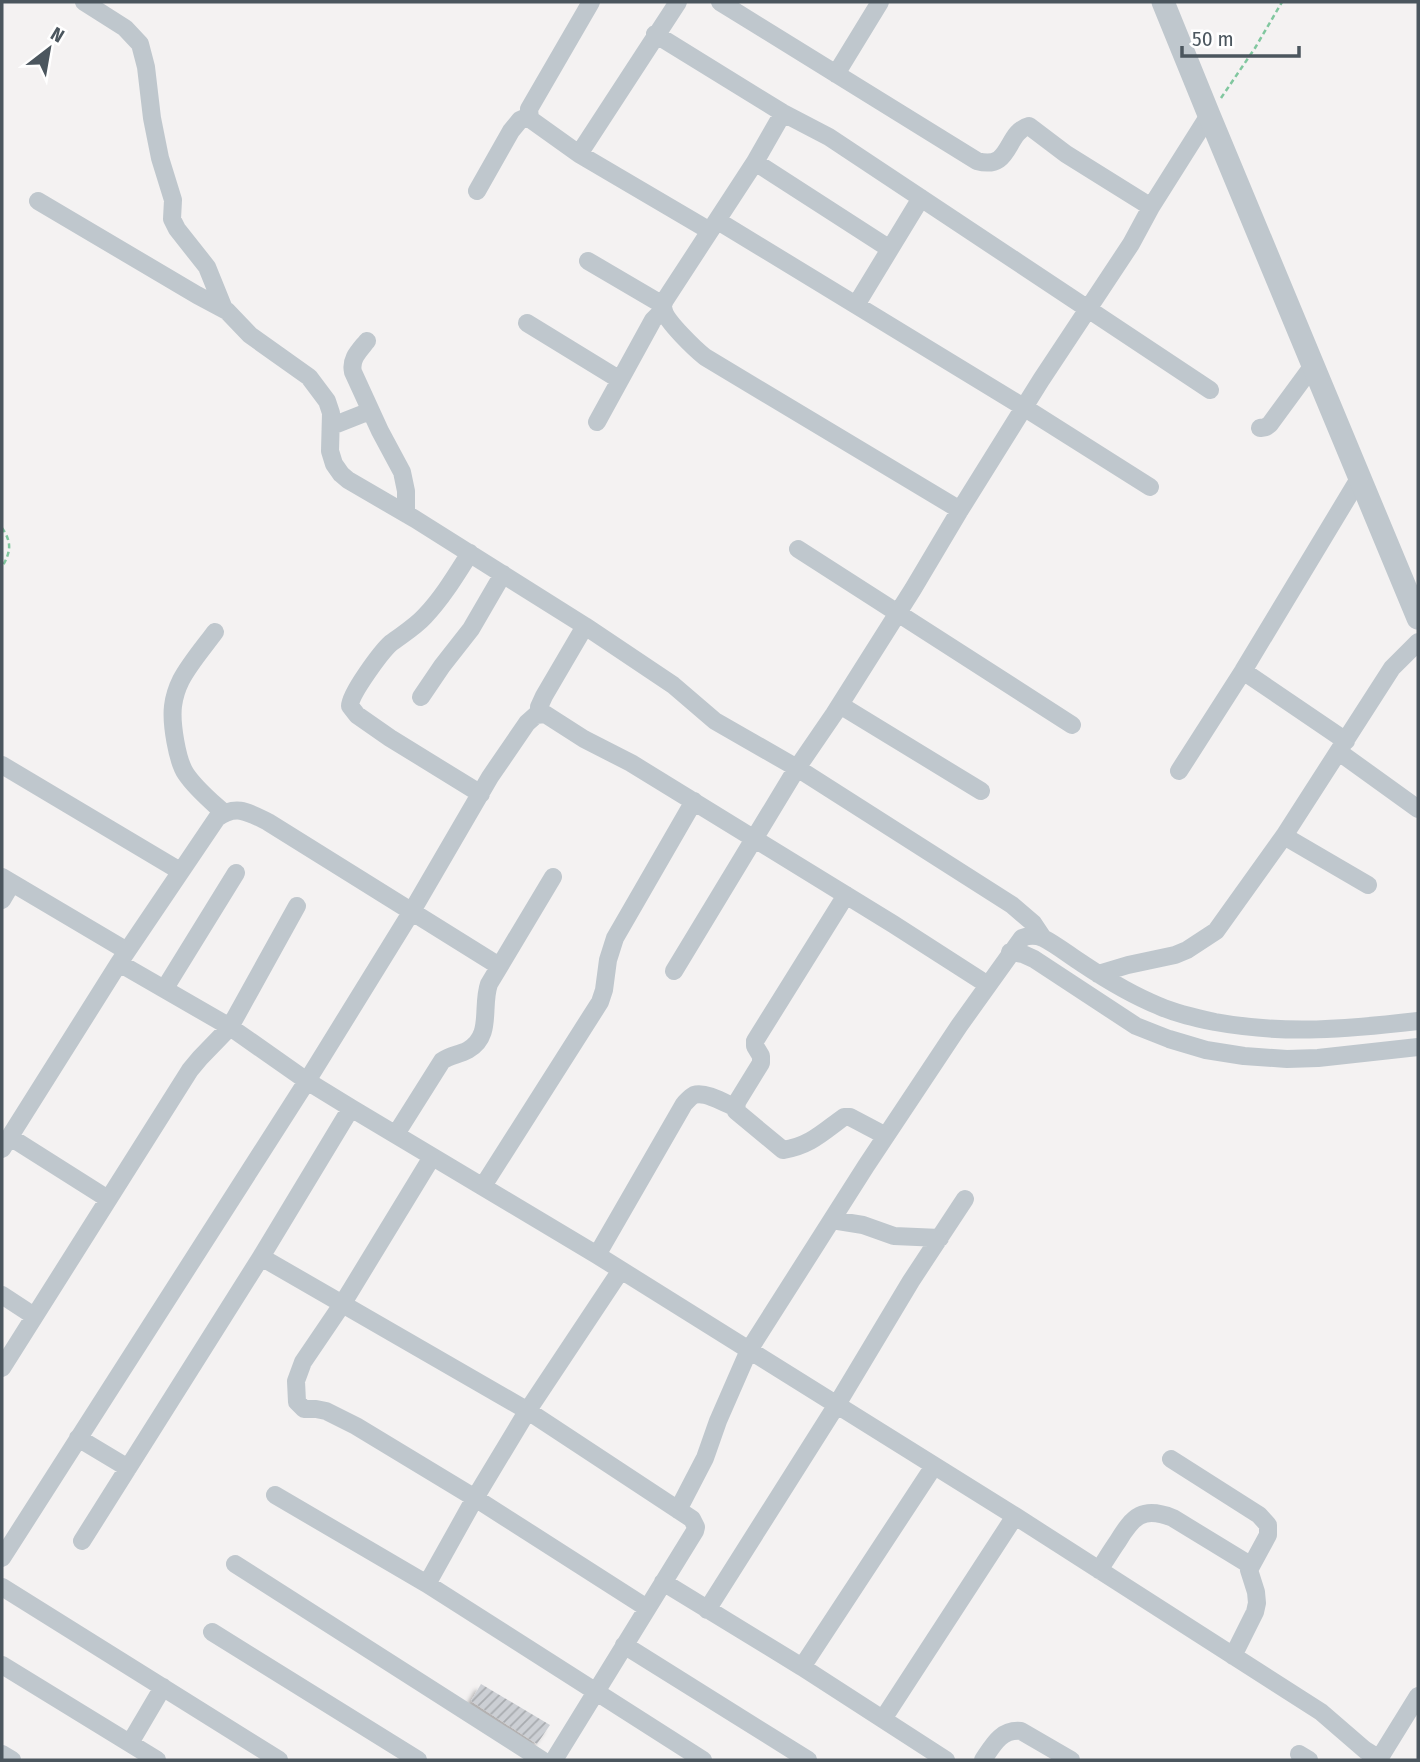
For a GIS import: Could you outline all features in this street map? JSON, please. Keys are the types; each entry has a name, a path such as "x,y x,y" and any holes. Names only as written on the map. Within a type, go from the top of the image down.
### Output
{"street":[{"path":"84,2 125,28 139,44 146,67 160,158 173,200 174,223 207,267 224,309"},
{"path":"591,2 529,108 529,116 533,121 579,155 856,305 1150,488"},
{"path":"579,155 678,2"},
{"path":"720,2 977,161 990,164 996,162 1021,131 1029,126 1066,155 1151,207"},
{"path":"836,74 880,2"},
{"path":"1163,2 1418,618"},
{"path":"656,34 783,113 829,137 1210,390"},
{"path":"597,422 653,320 755,162 783,113"},
{"path":"674,971 797,768 840,705 960,510 1131,244 1209,115"},
{"path":"477,191 511,131 520,120 529,116"},
{"path":"755,162 890,249"},
{"path":"856,305 922,198"},
{"path":"38,201 231,313 250,335 309,377 327,401 331,412 330,452 334,464 341,474 356,486 470,553 585,626 673,685 715,721 797,768 1012,905 1033,922 1043,938 1098,974 1173,1012 1237,1026 1325,1030 1418,1021"},
{"path":"588,261 663,307 667,317 705,356 960,510"},
{"path":"527,323 620,380"},
{"path":"367,341 354,358 353,372 402,472 406,491 406,514"},
{"path":"1260,428 1270,424 1314,365"},
{"path":"332,426 370,411"},
{"path":"1179,771 1360,477"},
{"path":"797,549 1072,724"},
{"path":"470,553 426,615 383,652 352,696 350,706 357,715 379,730 481,794"},
{"path":"421,697 471,629 503,574"},
{"path":"540,714 544,696 585,626"},
{"path":"215,632 181,680 173,706 173,716 180,763 185,773 224,813"},
{"path":"1098,974 1175,955 1216,931 1284,836 1392,668 1418,642"},
{"path":"1243,671 1342,746 1418,809"},
{"path":"840,705 981,791"},
{"path":"2,1558 307,1080 481,794 532,718 545,714 584,739 631,763 988,985"},
{"path":"2,765 180,872"},
{"path":"483,1186 600,1002 615,938 694,801"},
{"path":"108,1199 6,1143 123,957 216,818 224,813 234,809 249,812 268,822 499,966"},
{"path":"1284,836 1368,885"},
{"path":"164,989 236,873"},
{"path":"396,1134 442,1060 469,1050 480,1039 484,1029 486,992 552,877"},
{"path":"2,900 7,880 123,957 164,989 230,1027 351,1108 597,1255 1015,1516 1321,1712 1365,1750 1380,1759 1418,1696"},
{"path":"736,1108 761,1063 755,1041 846,895"},
{"path":"2,1368 190,1070 230,1027 297,906"},
{"path":"678,1510 705,1458 749,1350 886,1136 1010,953 1022,938 1043,938"},
{"path":"1010,953 1023,954 1034,959 1136,1026 1206,1049 1244,1056 1287,1059 1418,1047"},
{"path":"597,1255 684,1104 695,1094 736,1108 739,1115 783,1150 816,1139 844,1117 850,1117 886,1136"},
{"path":"82,1541 261,1257 351,1108"},
{"path":"432,1157 303,1362 296,1381 297,1402 304,1409 332,1414 475,1498 647,1608"},
{"path":"707,1610 836,1406 887,1319 965,1199"},
{"path":"832,1220 863,1225 894,1236 940,1237"},
{"path":"261,1257 528,1411 692,1519 696,1527 554,1760"},
{"path":"427,1584 528,1411 621,1270"},
{"path":"2,1295 34,1316"},
{"path":"78,1438 128,1468"},
{"path":"1171,1459 1264,1519 1268,1525 1268,1535 1250,1565 1249,1576 1256,1592 1255,1612 1233,1656"},
{"path":"802,1667 934,1466"},
{"path":"275,1495 427,1584 703,1760"},
{"path":"1099,1570 1127,1525 1143,1513 1153,1512 1172,1518 1250,1565"},
{"path":"883,1719 1015,1516"},
{"path":"235,1564 542,1760"},
{"path":"663,1582 946,1760"},
{"path":"2,1587 279,1760"},
{"path":"212,1632 418,1760"},
{"path":"624,1646 808,1760"},
{"path":"2,1665 158,1760"},
{"path":"130,1743 163,1687"},
{"path":"983,1760 1003,1734 1013,1730 1021,1731 1071,1760"},
{"path":"2,1754 12,1760"}],"path":[{"path":"1209,115 1229,89 1282,2"},
{"path":"2,528 10,548 2,567"}],"building":[{"path":"481,1684 550,1725 537,1744 471,1701"}]}
